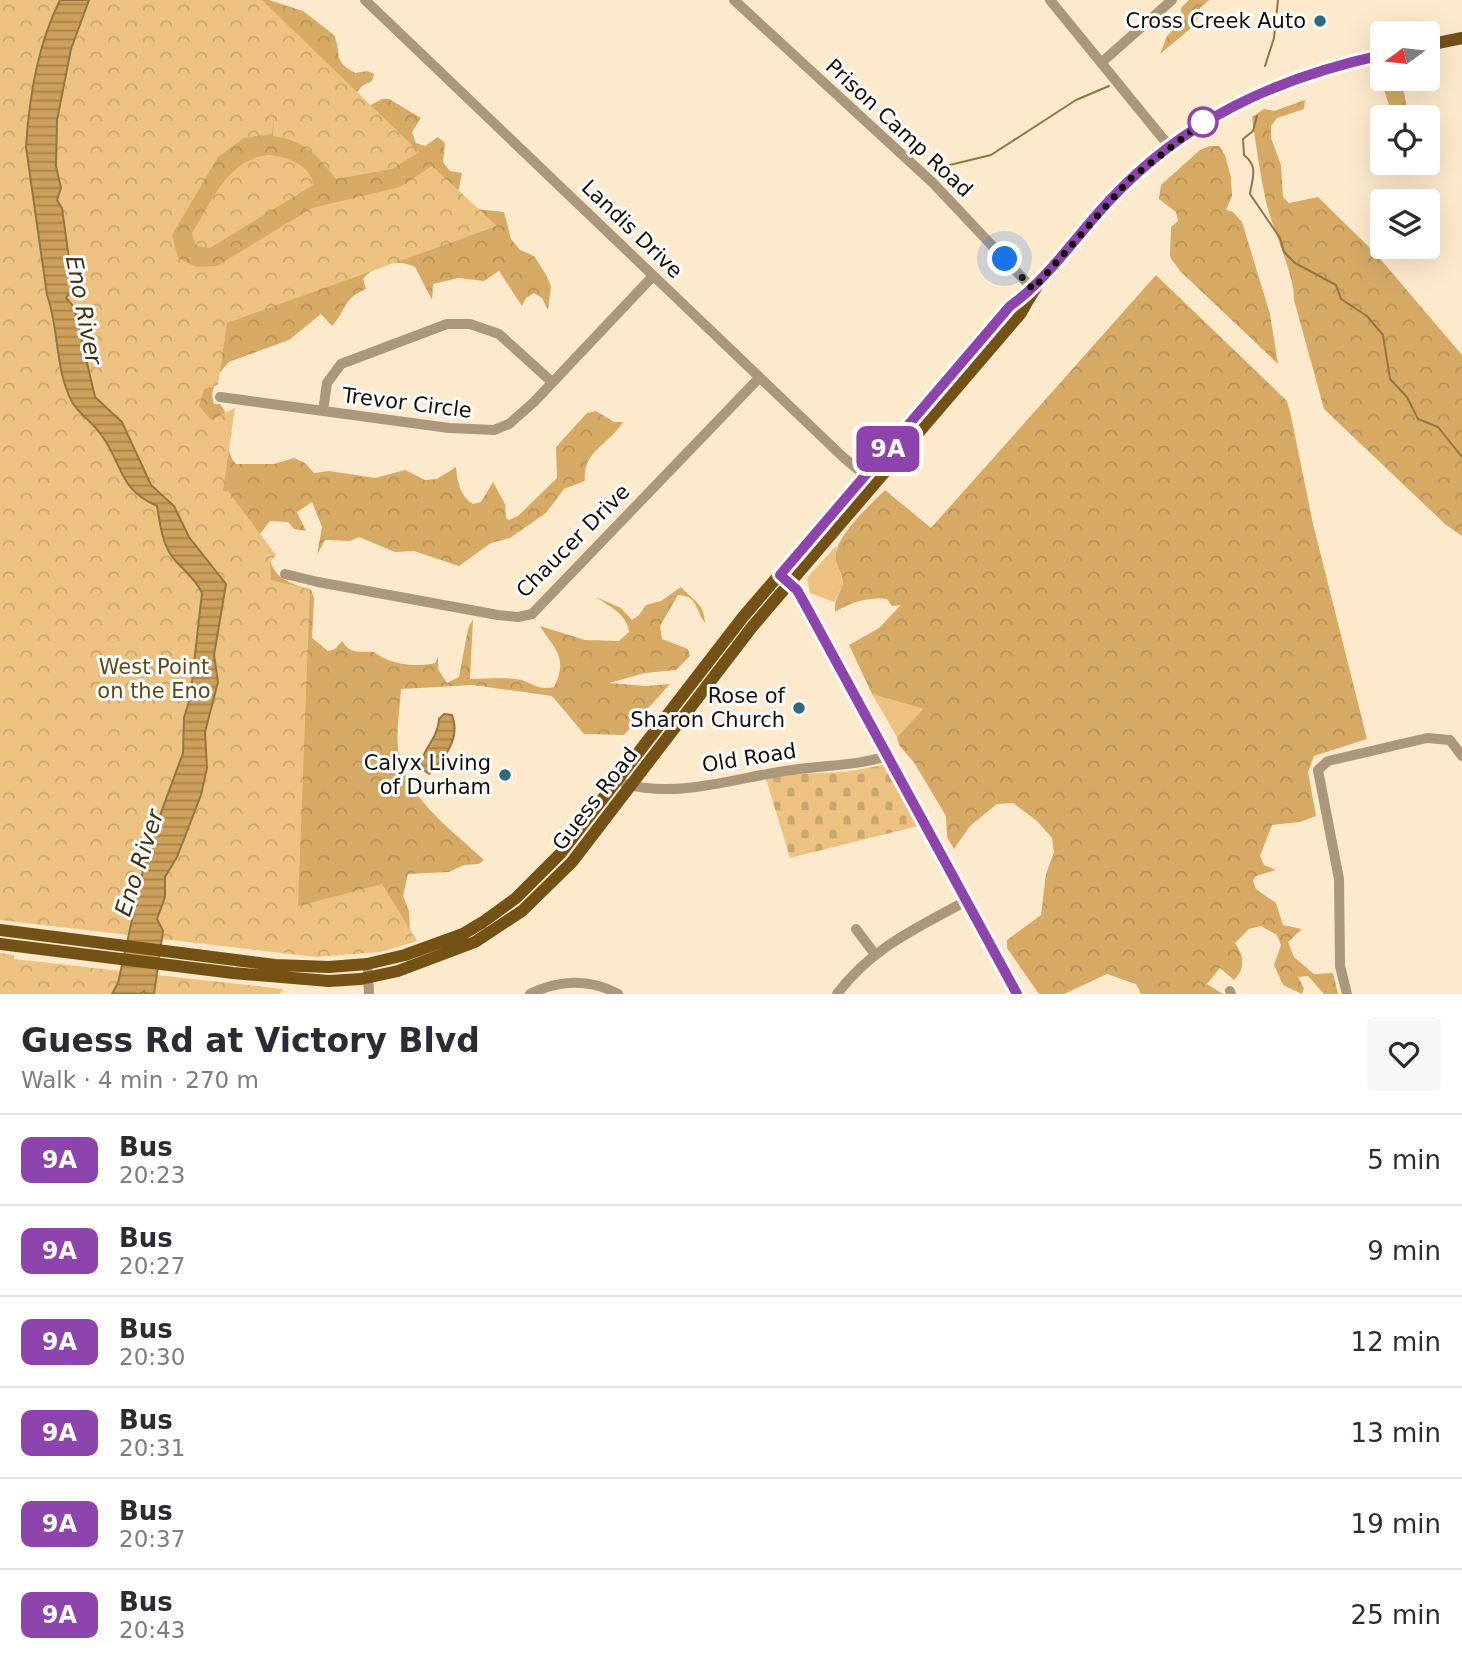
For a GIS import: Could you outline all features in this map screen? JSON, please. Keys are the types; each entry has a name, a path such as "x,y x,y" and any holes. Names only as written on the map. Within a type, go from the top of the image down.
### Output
{"main road":[{"path":"1440,43 1462,38"},
{"name":"Guess Road","path":"0,944 368,971 446,955 475,942 522,911 572,862 784,579 870,480 1010,306 1033,289 1114,195 1169,146 1211,116 1261,91 1329,67 1370,58"},
{"name":"Guess Road","path":"368,971 463,934 516,898 560,854 743,617 784,579"},
{"name":"Guess Road","path":"0,930 105,950"}],"street":[{"name":"Landis Drive","path":"365,0 759,378 870,480"},
{"name":"Prison Camp Road","path":"734,0 933,183 1033,289"},
{"path":"1050,0 1169,146"},
{"path":"1101,63 1171,0"},
{"name":"Trevor Circle","path":"220,397 484,432 509,424 653,276"},
{"path":"323,411 330,376 341,364 447,324 470,324 499,334 552,382"},
{"name":"Chaucer Drive","path":"285,573 318,582 498,615 518,617 532,614 759,378"},
{"path":"784,579 802,598 1017,994"},
{"path":"1348,994 1340,965 1339,879 1319,783 1320,766 1328,761 1439,737 1450,740 1462,756"},
{"name":"Old Road","path":"617,781 642,788 698,787 792,769 853,766 888,756"},
{"path":"837,994 874,953 966,901"},
{"path":"856,929 874,953"},
{"path":"368,971 369,994"},
{"path":"530,994 557,984 579,982 618,994"}],"green space":[{"name":"West Point on the Eno","path":"0,0 262,0 419,152 392,169 336,179 310,150 294,141 273,136 274,112 272,134 244,138 218,157 172,235 178,258 196,267 217,266 312,208 400,187 432,166 497,226 227,323 218,385 204,389 199,406 211,420 235,408 223,491 228,491 276,555 270,562 271,580 310,589 298,906 382,884 417,941 381,952 316,957 0,920"},
{"path":"89,0 269,0 303,11 334,35 343,64 355,73 367,71 374,74 372,81 362,86 355,95 367,107 382,99 389,99 421,118 412,132 416,143 425,146 438,137 445,143 443,162 450,171 462,173 458,193 466,208 504,212 511,239 520,250 534,256 551,286 548,310 542,298 534,293 526,298 522,306 499,271 484,281 458,278 433,284 432,300 415,267 401,263 380,266 363,279 366,289 349,301 332,326 321,314 289,340 229,362 215,378 212,396 214,404 220,404 225,411 229,450 236,464 274,464 294,458 305,463 314,473 329,471 375,478 405,470 425,480 437,479 456,467 462,492 473,504 481,502 493,482 505,504 506,518 509,520 518,516 557,478 556,447 587,413 596,411 614,422 623,422 592,455 585,471 585,481 564,489 546,513 510,538 491,543 459,566 414,551 395,552 359,537 350,541 325,540 317,555 322,527 312,502 297,512 306,531 294,529 288,522 270,521 259,535 276,572 287,581 311,590 314,598 312,638 328,651 335,649 342,641 352,650 374,652 403,664 435,663 438,657 438,669 447,683 459,677 468,629 473,619 470,679 517,679 548,688 554,687 560,661 555,647 540,626 585,640 619,641 629,632 622,616 596,597 621,608 632,620 646,605 661,601 681,587 703,610 705,623 693,601 678,595 660,626 662,639 688,649 690,656 676,670 645,673 609,683 646,686 670,684 624,735 584,734 552,696 473,685 401,689 398,749 409,782 431,811 484,860 479,864 464,865 449,872 408,874 403,896 409,911 410,936 301,950"},
{"path":"1189,0 1209,0 1200,8 1196,24 1160,54 1167,36 1182,21 1181,8"},
{"path":"1384,91 1404,91 1406,105 1389,105"},
{"path":"1305,100 1304,109 1277,118 1271,126 1271,138 1281,165 1283,197 1289,203 1318,197 1370,248 1370,259 1380,259 1462,355 1462,536 1445,524 1324,409 1291,280 1266,202 1260,170 1252,117 1264,109 1274,111"},
{"path":"1219,146 1225,155 1232,196 1226,210 1233,212 1242,222 1270,314 1278,364 1180,271 1170,257 1171,227 1178,221 1176,212 1159,199 1161,185 1200,150"},
{"path":"269,155 282,157 303,167 313,185 210,248 196,246 192,233 222,184 242,165 254,158"},
{"path":"1156,275 1287,401 1291,416 1313,524 1367,739 1314,756 1308,772 1316,816 1300,822 1272,825 1260,856 1264,865 1276,870 1256,876 1253,881 1256,889 1276,903 1283,925 1302,929 1288,942 1294,957 1314,974 1333,973 1338,994 1324,994 1308,976 1298,977 1304,988 1302,994 1283,985 1274,965 1281,945 1277,935 1261,926 1249,929 1235,943 1242,966 1234,980 1220,968 1207,984 1223,994 1141,994 1136,984 1107,974 1064,994 1039,994 1007,948 1007,940 1041,915 1046,874 1054,852 1052,838 1037,821 1013,803 997,804 970,826 954,849 947,837 946,816 915,764 899,745 897,737 923,709 872,694 849,645 879,628 901,605 892,606 887,599 873,599 853,603 835,612 843,582 836,559 838,547 863,512 885,490 931,528"},
{"path":"836,546 842,584 834,602 810,593 807,578"},
{"path":"872,694 923,709 897,737"},
{"path":"883,765 918,826 790,858 766,779 794,774 845,772"},
{"path":"0,953 14,955 14,959 283,989 280,994 0,994"}],"shaded area":[{"path":"60,0 89,0 71,49 57,120 56,166 61,188 57,200 62,208 73,288 66,298 74,307 95,397 122,422 151,485 174,506 189,537 226,584 214,655 218,682 205,732 207,768 201,795 177,857 165,877 165,897 157,919 163,931 154,994 145,994 144,991 141,994 112,994 118,983 148,848 183,753 184,718 190,698 202,593 167,547 157,506 145,500 128,484 102,436 74,405 62,375 47,295 26,147 36,72 52,17"},
{"path":"444,714 452,715 453,740 446,754 429,774 420,767 421,761 436,732 439,719"}],"waterway":[{"path":"1265,66 1274,38 1278,0"},
{"path":"933,169 991,155 1076,100 1109,86"},
{"path":"1257,116 1253,131 1243,139 1244,155 1253,168 1250,194 1280,238 1284,252 1295,263 1336,285 1341,299 1367,316 1383,335 1390,379 1407,397 1418,419 1438,427 1462,457"}],"bus line":[{"name":"9A","path":"1017,994 797,590 780,575 1010,306 1033,289 1093,217 1147,163 1211,116 1261,91 1329,67 1370,57"}],"place":[{"name":"Cross Creek Auto","path":"1320,21"},
{"name":"Rose of Sharon Church","path":"799,708"},
{"name":"Calyx Living of Durham","path":"505,775"}],"route":[{"path":"1005,259 1033,289 1093,217 1129,180 1158,154 1203,122"}],"water label":[{"name":"Eno River","path":"84,310"},
{"name":"Eno River","path":"139,863"}]}
